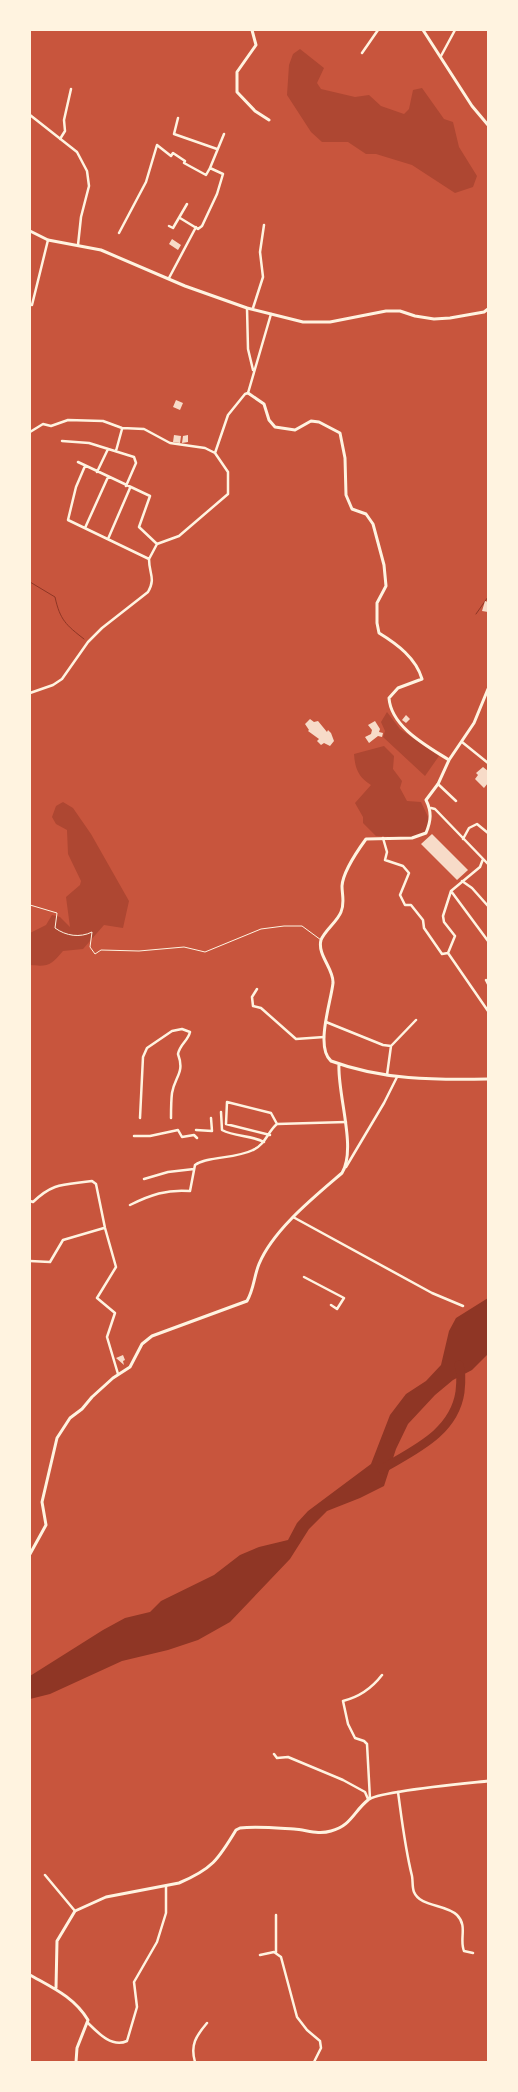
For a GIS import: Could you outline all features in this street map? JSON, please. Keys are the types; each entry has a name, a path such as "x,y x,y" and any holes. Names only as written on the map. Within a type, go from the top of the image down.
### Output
{"street":[{"path":"252,30 256,45 237,72 237,92 255,111 269,120"},
{"path":"362,53 378,30"},
{"path":"423,30 472,106 488,125"},
{"path":"441,56 454,30"},
{"path":"60,139 64,131 64,120 71,89"},
{"path":"30,115 80,155 87,171 89,186 81,217 78,246"},
{"path":"178,118 174,134 217,149"},
{"path":"119,233 146,182 157,145 171,156 173,153 185,161 184,163 206,174 224,134"},
{"path":"180,218 198,229 205,221 223,177 223,174 210,168"},
{"path":"169,226 174,228 187,204"},
{"path":"253,308 263,277 260,252 264,225"},
{"path":"169,278 196,227"},
{"path":"30,231 48,240 101,250 185,286 247,308 303,322 330,322 386,311 400,311 424,318 450,318 484,312 488,309"},
{"path":"32,305 48,240"},
{"path":"247,308 248,349 254,372"},
{"path":"215,453 228,415 245,394 248,393 271,313"},
{"path":"248,393 264,404 269,420 275,427 295,430 311,421 318,422 340,432 345,458 346,495 352,509 366,514 373,524 384,565 386,586 377,603 379,633 396,643 419,668 422,679 398,688 389,698 390,708 406,730 449,760"},
{"path":"30,432 43,424 52,426 68,420 103,421 122,428 144,429 170,443 205,448 215,453 228,472 228,494 179,536 157,544 149,559 153,578 148,592 102,628 88,642 62,679 53,685 30,693"},
{"path":"116,451 122,428"},
{"path":"62,441 89,443 131,456 136,460 126,486"},
{"path":"97,472 108,449"},
{"path":"78,462 150,496 139,527 157,544"},
{"path":"85,466 76,487 68,520 149,559"},
{"path":"85,528 108,476"},
{"path":"108,539 130,488"},
{"path":"488,690 474,723 449,760 438,784 426,800 430,808 431,822 426,833 412,838 366,838 353,857 342,884 344,904 341,912 321,940 322,952 334,981 324,1037 328,1058 339,1064 387,1076 439,1080 488,1079"},
{"path":"462,742 488,763"},
{"path":"438,784 456,800"},
{"path":"430,808 435,809 488,864"},
{"path":"463,839 470,828 477,824 488,833"},
{"path":"382,838 387,852 385,860 403,866 409,873 400,895 405,905 411,905 423,920 424,928 442,954 448,953"},
{"path":"448,953 456,936 444,922 443,916 451,891 480,867 483,859"},
{"path":"462,881 472,888 488,906"},
{"path":"451,891 488,941"},
{"path":"448,953 488,1011"},
{"path":"486,980 488,984"},
{"path":"257,988 252,997 253,1006 261,1008 296,1039 324,1037"},
{"path":"387,1076 391,1046 416,1020"},
{"path":"326,1022 383,1045 391,1046"},
{"path":"140,1118 143,1057 147,1048 172,1031 182,1029 190,1032 188,1038 182,1043 178,1054 181,1062 181,1072 172,1091 172,1118"},
{"path":"339,1064 346,1122 347,1150 345,1168"},
{"path":"30,1554 46,1525 42,1502 57,1438 70,1418 118,1374 130,1367 142,1344 152,1336 247,1301 261,1260 293,1217 342,1173 384,1103 397,1077"},
{"path":"270,1135 226,1124 227,1102 271,1113 277,1124"},
{"path":"221,1112 222,1130 234,1135 257,1138 264,1142"},
{"path":"196,1130 212,1132 211,1118"},
{"path":"277,1124 346,1122"},
{"path":"130,1205 159,1192 174,1190 190,1191 195,1165 203,1160 237,1157 256,1149 270,1135 277,1124"},
{"path":"134,1136 150,1136 178,1130 182,1137 194,1136 197,1138"},
{"path":"144,1179 168,1172 194,1169"},
{"path":"30,1201 32,1202 46,1190 56,1186 92,1181 96,1184 105,1228 116,1267 97,1298 115,1314 108,1338 118,1374"},
{"path":"293,1217 432,1293 463,1306"},
{"path":"30,1260 50,1262 63,1240 105,1228"},
{"path":"304,1277 344,1298 337,1309 331,1305"},
{"path":"369,1799 367,1744 355,1738 350,1728 343,1702 356,1697 373,1686 382,1675"},
{"path":"274,1754 277,1758 288,1757 343,1780 364,1792 369,1799"},
{"path":"56,1988 57,1941 75,1911 106,1897 166,1886 188,1879 212,1866 236,1830 240,1828 296,1830 310,1833 332,1831 348,1823 369,1799 398,1792 488,1781"},
{"path":"398,1792 414,1892 425,1902 440,1905 457,1915 464,1927 462,1948 464,1951 473,1953"},
{"path":"45,1875 75,1911"},
{"path":"30,1975 56,1988 82,2009 88,2024 100,2035 116,2043 127,2042 137,2007 134,1982 157,1942 166,1913 166,1886"},
{"path":"276,1915 276,1952 280,1958 297,2017 307,2030 320,2041 321,2048 314,2062"},
{"path":"260,1955 276,1952"},
{"path":"195,2062 192,2051 193,2043 207,2023"},
{"path":"76,2062 77,2048 88,2024"}],"lane":[{"path":"30,904 57,913 55,928 62,933 83,937 92,932 90,947 95,954 101,950 139,951 184,947 205,952 261,929 284,926 302,926 321,940"}],"shaded area":[{"path":"300,49 324,68 317,83 321,89 355,97 369,95 381,106 404,114 409,109 413,90 422,88 444,119 453,122 459,147 477,176 473,187 455,193 412,165 376,154 366,154 348,142 322,142 311,132 287,95 289,65 293,54"},
{"path":"387,712 400,729 439,756 425,776 383,737 385,731 381,722"},
{"path":"384,746 394,756 393,769 402,781 400,788 407,801 421,802 429,819 425,834 413,838 376,836 363,823 363,817 355,803 371,785 358,772 354,754"},
{"path":"63,802 73,808 91,834 129,901 123,928 104,925 83,949 63,951 46,965 30,965 30,933 46,925 52,915 60,917 70,927 66,897 80,885 81,881 68,854 67,830 56,824 52,817 56,806"},
{"path":"488,1298 488,1354 472,1370 453,1380 435,1395 408,1424 396,1449 384,1486 327,1511 309,1529 290,1559 230,1622 198,1640 168,1650 122,1661 50,1694 30,1699 30,1676 103,1630 125,1618 150,1612 161,1601 214,1575 240,1555 259,1547 288,1540 297,1523 308,1511 371,1464 390,1415 406,1394 426,1381 441,1365 449,1331 456,1318"}],"building":[{"path":"172,239 181,245 178,250 169,244"},
{"path":"176,400 183,403 180,410 173,407"},
{"path":"174,435 181,436 180,443 173,442"},
{"path":"188,435 188,442 182,443 183,436"},
{"path":"485,601 488,602 488,612 482,611"},
{"path":"406,715 410,719 406,723 402,720"},
{"path":"310,719 314,722 318,721 327,732 328,730 331,733 334,741 330,746 324,743 321,745 317,741 319,739 308,731 305,724"},
{"path":"375,721 380,729 379,732 383,733 382,737 378,736 369,743 365,737 371,734 372,730 368,725"},
{"path":"483,767 488,771 488,783 484,788 475,779 478,775 476,773"},
{"path":"432,834 468,870 457,880 421,844"},
{"path":"123,1355 125,1360 123,1361 124,1365 116,1358"}],"waterway":[{"path":"30,582 55,597 62,617 84,639"},
{"path":"476,614 488,597"},
{"path":"382,1469 431,1439 450,1419 460,1392 461,1375 459,1365"}]}
